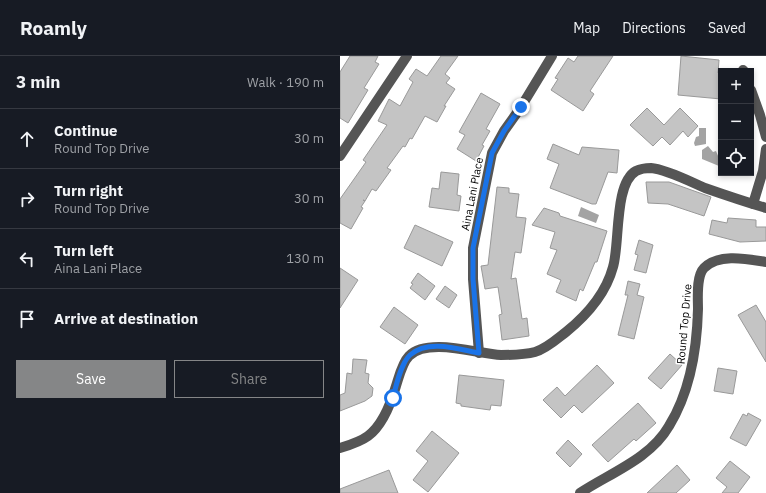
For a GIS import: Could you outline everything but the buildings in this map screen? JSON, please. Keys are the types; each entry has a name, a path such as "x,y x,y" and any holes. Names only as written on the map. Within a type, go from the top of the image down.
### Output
{"street":[{"path":"340,156 407,56"},
{"name":"Aina Lani Place","path":"479,353 473,279 473,248 492,153 504,131 521,107 549,58"},
{"path":"754,98 766,137"},
{"path":"753,204 763,171 766,149"},
{"path":"340,448 352,445 368,436 378,425 393,398 402,369 409,356 418,350 432,347 501,355 526,354 537,351 565,332 589,311 604,290 613,267 622,193 628,179 635,172 642,169 651,168 660,170 766,208"},
{"name":"Round Top Drive","path":"580,493 639,457 662,438 669,427 679,407 691,372 697,332 697,286 703,269 716,260 735,259 766,262"}],"shaded area":[{"path":"699,128 706,128 706,144 695,146 694,143 696,137 699,136"},
{"path":"708,146 713,152 716,151 718,156 718,166 702,159 702,150"},
{"path":"581,207 599,215 596,223 578,216"}],"route":[{"path":"393,398 402,369 409,356 418,350 432,347 479,353 473,279 473,248 492,153 504,131 521,107"}]}
